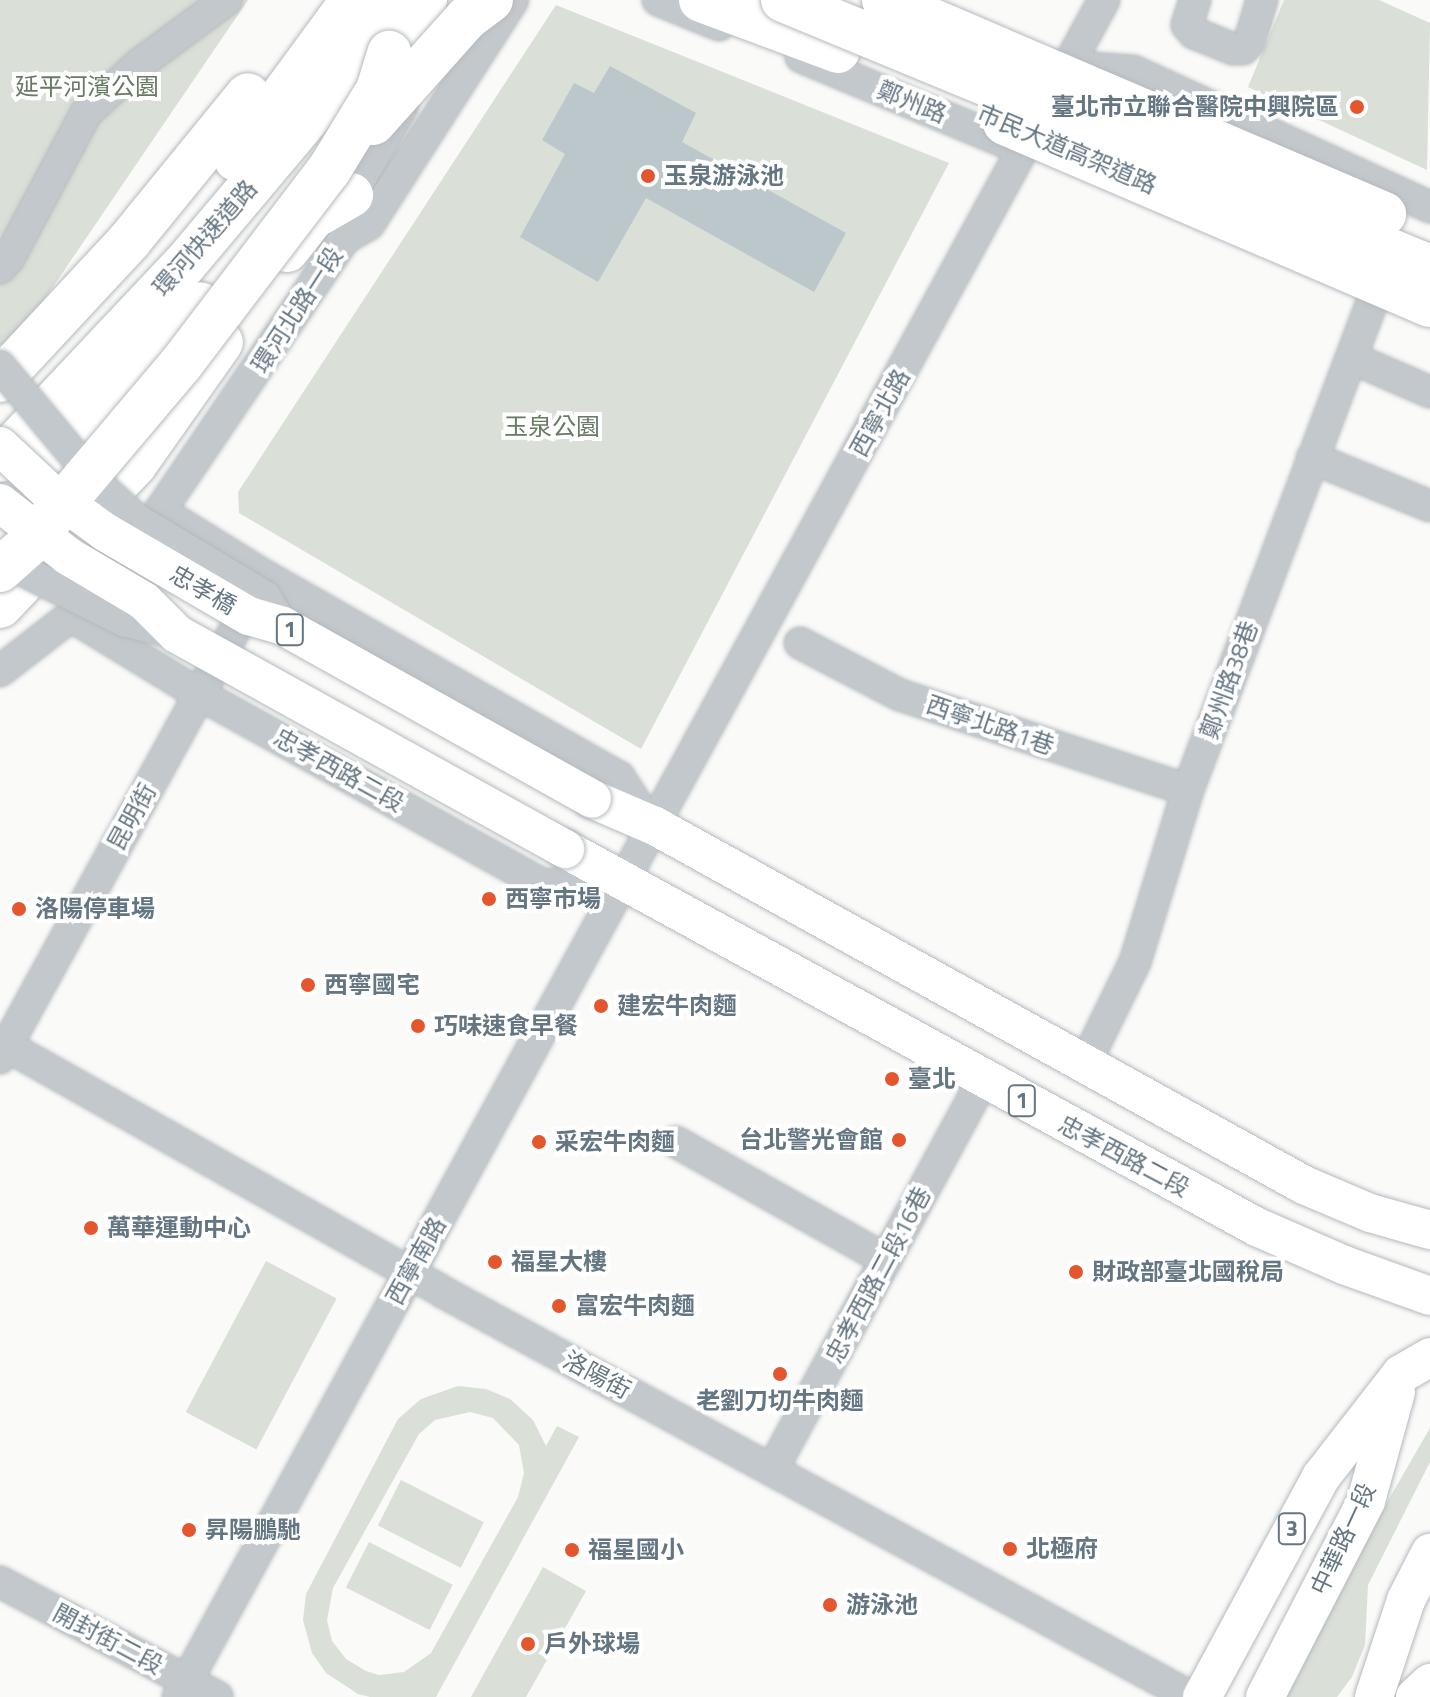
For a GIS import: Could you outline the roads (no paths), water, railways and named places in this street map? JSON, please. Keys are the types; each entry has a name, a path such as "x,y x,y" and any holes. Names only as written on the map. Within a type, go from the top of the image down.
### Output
{"highway":[{"path":"0,380 129,241 274,63 319,0"},
{"name":"環河快速道路","path":"0,422 187,221 282,99 353,0"},
{"name":"環河快速道路","path":"0,460 184,265 324,99 390,0"},
{"path":"0,570 28,545 340,183 378,90 398,0"},
{"path":"281,258 347,115 425,0"},
{"path":"0,606 135,464 281,258 467,18 491,0"},
{"name":"市民大道高架道路","path":"701,0 838,51 1430,305"},
{"path":"783,0 1430,267"},
{"path":"884,0 1430,234"},
{"path":"0,501 201,304 340,183"}],"main road":[{"name":"忠孝橋","path":"0,446 46,489 105,532 249,616 283,626 592,799 652,824"},
{"name":"忠孝橋","path":"0,501 68,556 144,601 177,634 565,849"},
{"name":"1","path":"652,824 1304,1185 1370,1213 1430,1230"},
{"name":"忠孝西路二段","path":"565,849 1257,1227 1344,1265 1430,1296"},
{"name":"中華路一段","path":"1202,1697 1321,1477 1416,1365"},
{"name":"中華路一段","path":"1265,1697 1366,1501 1416,1365"},
{"path":"1374,1697 1406,1600 1430,1553"},
{"path":"1415,1697 1430,1683"}],"street":[{"path":"0,245 76,110 137,49 203,0"},
{"path":"0,268 9,258 86,113 141,63 226,0"},
{"path":"344,239 340,183 463,0"},
{"name":"環河北路一段","path":"0,671 71,616 110,566 160,511 344,239 369,224 513,0"},
{"name":"鄭州路","path":"658,0 1023,150 1317,276 1430,320"},
{"path":"898,0 1066,67 1133,71 1430,207"},
{"name":"西寧北路","path":"652,824 1104,0"},
{"path":"1195,0 1187,25 1194,33 1233,49 1243,49 1249,43 1262,0"},
{"path":"1317,276 1335,249 1345,221 1352,191 1347,168"},
{"name":"鄭州路38巷","path":"1085,1064 1135,962 1188,790 1374,297"},
{"path":"1352,358 1430,392"},
{"path":"0,366 97,483 125,510 265,596 283,626"},
{"path":"1312,458 1430,506"},
{"path":"160,511 265,576 619,777 652,824"},
{"path":"0,559 124,621 177,634"},
{"name":"昆明街","path":"3,1052 265,576"},
{"name":"忠孝西路二段","path":"71,616 199,694 544,885 621,880"},
{"name":"西寧北路1巷","path":"800,643 900,695 1188,790"},
{"name":"西寧南路","path":"182,1688 411,1273 652,824"},
{"name":"洛陽街","path":"3,1052 1191,1697"},
{"path":"39,1074 239,1188 298,1211"},
{"name":"忠孝西路二段16巷","path":"772,1470 983,1080"},
{"path":"676,1142 886,1260"},
{"name":"開封街二段","path":"0,1582 182,1688 217,1697"}],"place":[{"name":"臺北市立聯合醫院中興院區","path":"1357,107"},
{"name":"玉泉游泳池","path":"648,176"},
{"name":"西寧市場","path":"489,899"},
{"name":"洛陽停車場","path":"19,909"},
{"name":"西寧國宅","path":"308,985"},
{"name":"建宏牛肉麵","path":"601,1006"},
{"name":"巧味速食早餐","path":"418,1026"},
{"name":"臺北","path":"892,1079"},
{"name":"台北警光會館","path":"899,1140"},
{"name":"采宏牛肉麵","path":"539,1142"},
{"name":"萬華運動中心","path":"91,1228"},
{"name":"福星大樓","path":"495,1262"},
{"name":"財政部臺北國稅局","path":"1076,1272"},
{"name":"富宏牛肉麵","path":"559,1306"},
{"name":"老劉刀切牛肉麵","path":"780,1374"},
{"name":"昇陽鵬馳","path":"189,1530"},
{"name":"北極府","path":"1010,1549"},
{"name":"福星國小","path":"572,1550"},
{"name":"游泳池","path":"830,1605"},
{"name":"戶外球場","path":"528,1644"}],"park label":[{"name":"延平河濱公園","path":"87,87"},
{"name":"玉泉公園","path":"552,427"}]}
